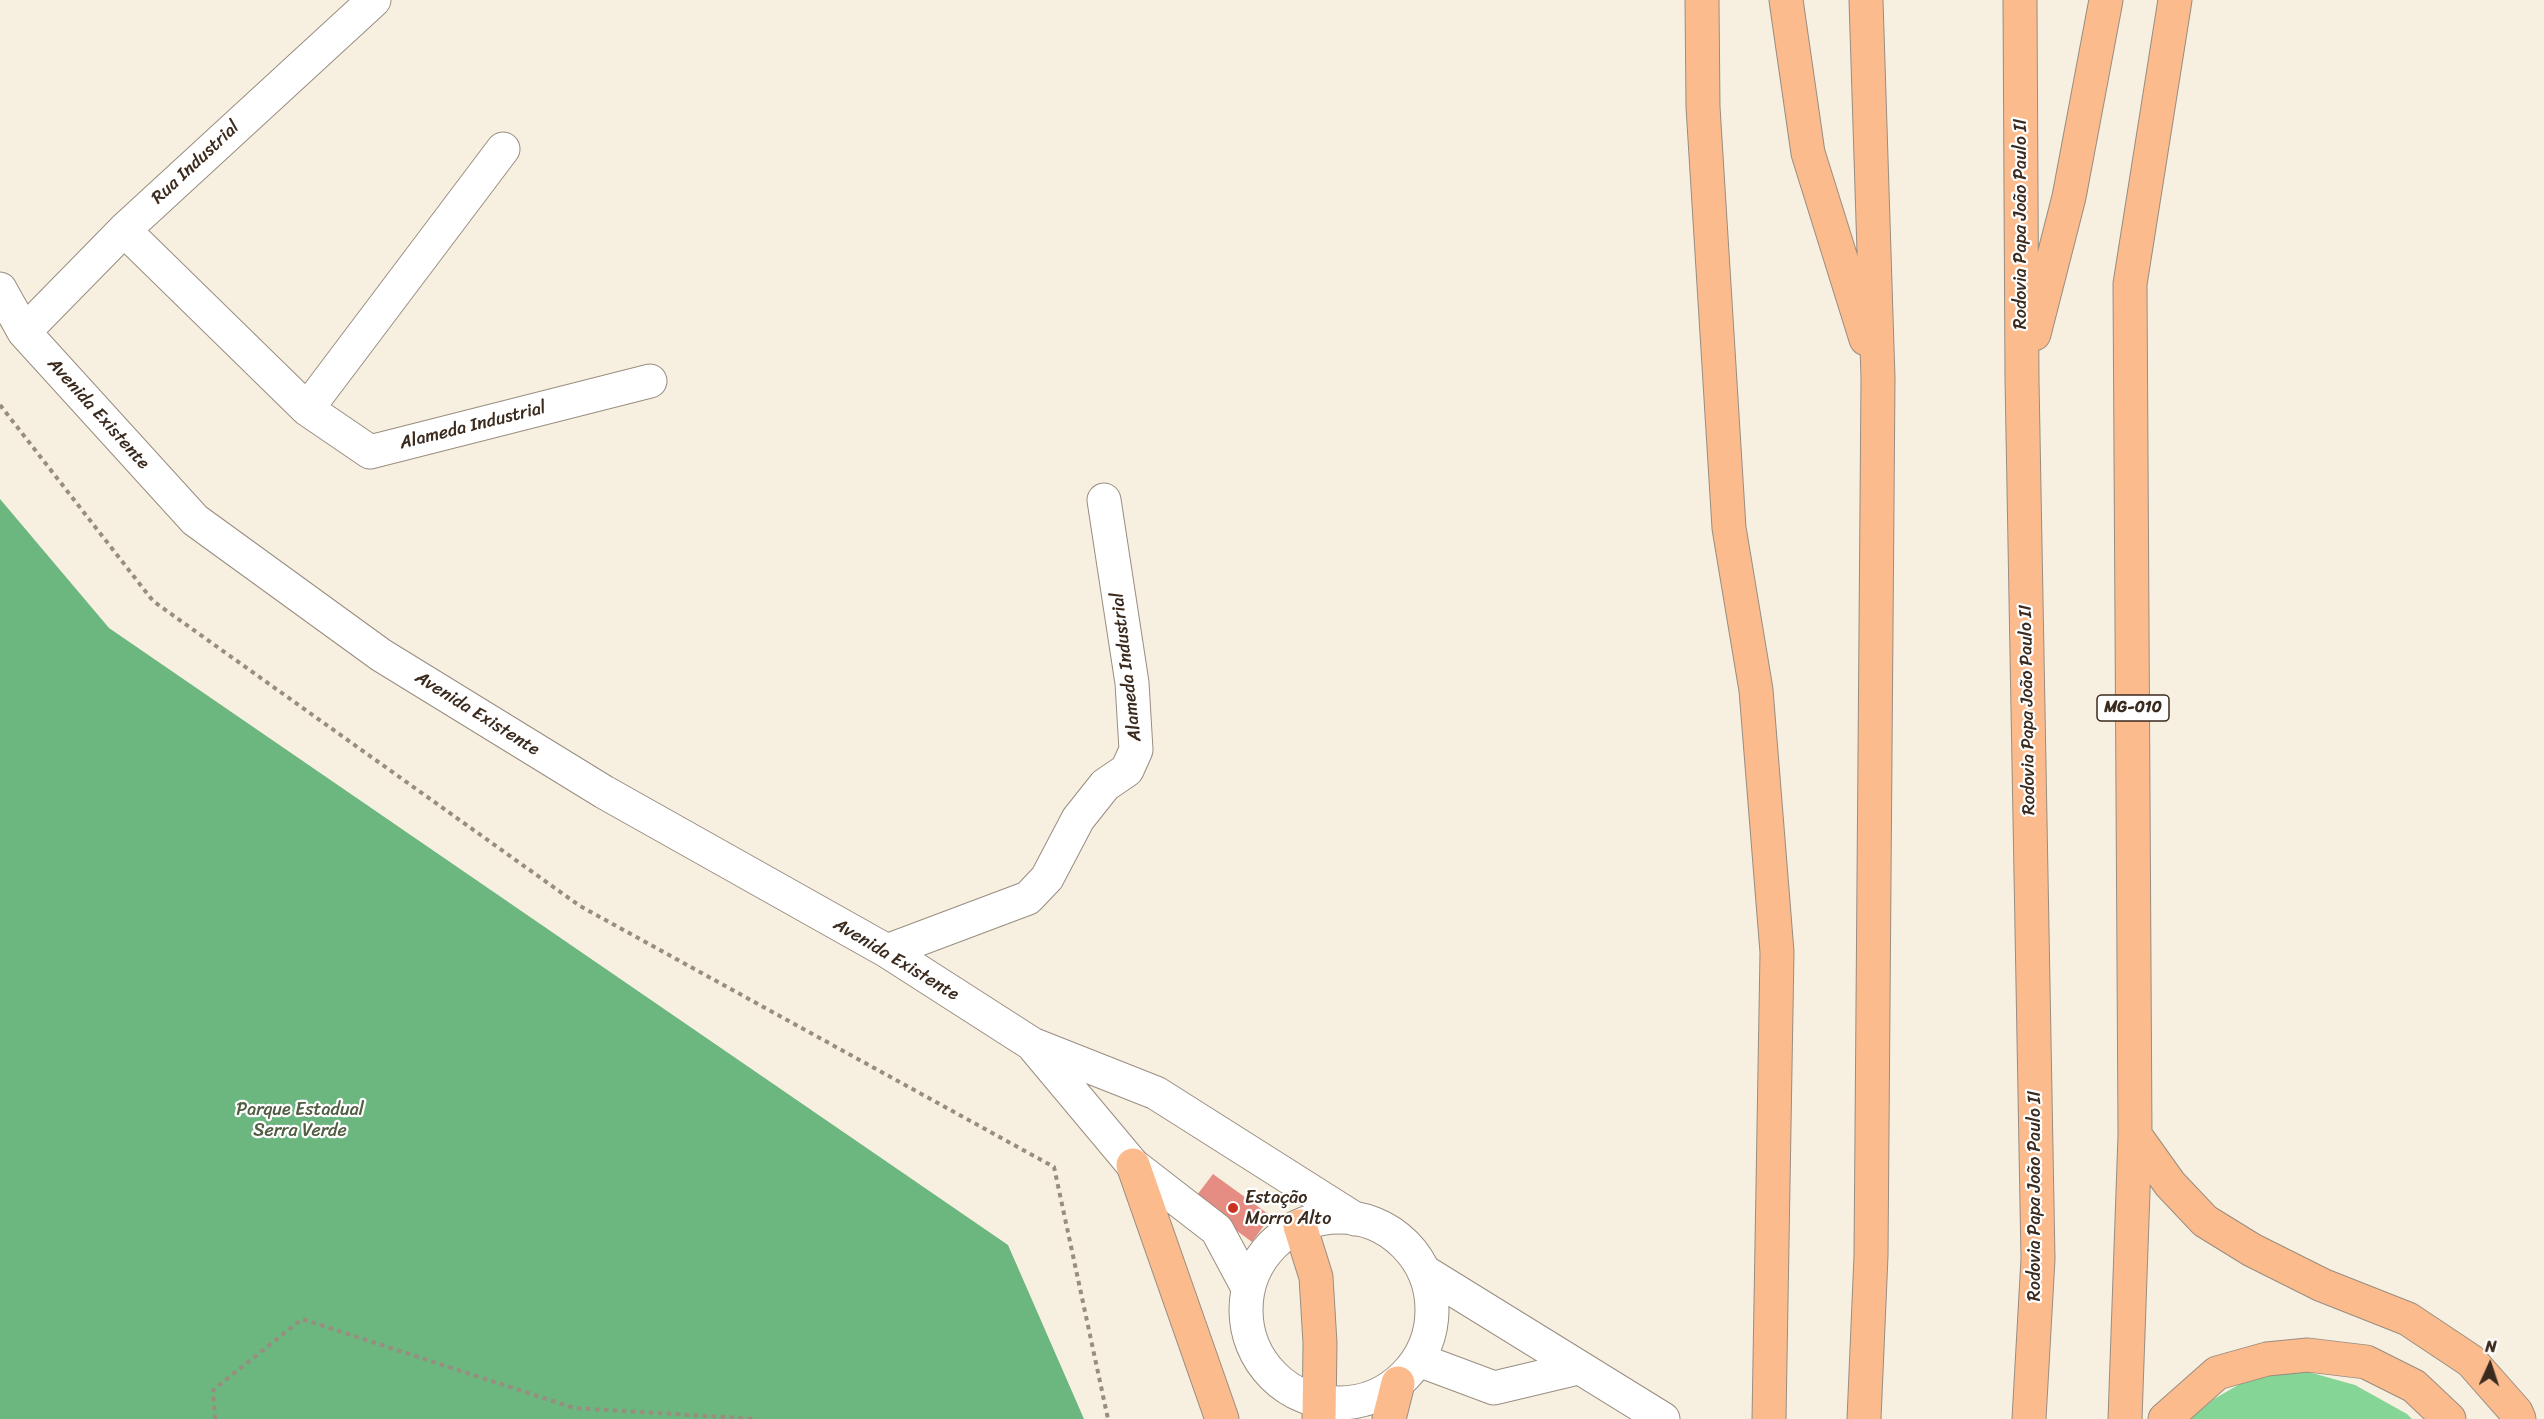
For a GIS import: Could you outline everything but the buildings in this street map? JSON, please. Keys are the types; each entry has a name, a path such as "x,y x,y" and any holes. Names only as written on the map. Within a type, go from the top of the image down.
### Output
{"main road":[{"path":"1702,0 1703,107 1729,528 1756,690 1777,952 1769,1419"},
{"path":"1786,0 1808,153 1878,378"},
{"path":"1864,1419 1871,1256 1878,378 1866,0"},
{"name":"Rodovia Papa João Paulo II","path":"2020,0 2022,379 2038,1259 2029,1419"},
{"path":"2022,379 2069,197 2106,0"},
{"name":"MG-010","path":"2125,1419 2135,1135 2130,284 2175,0"},
{"path":"2135,1135 2170,1184 2205,1221 2252,1250 2322,1285 2408,1319 2471,1361 2516,1412 2519,1419"},
{"path":"1133,1165 1222,1419"},
{"path":"1300,1226 1316,1276 1320,1411"},
{"path":"2166,1419 2217,1373 2267,1359 2308,1355 2366,1362 2414,1386 2449,1419"},
{"path":"1389,1419 1408,1372"}],"street":[{"name":"Rua Industrial","path":"24,332 124,230 374,0"},
{"path":"307,409 503,149"},
{"name":"Alameda Industrial","path":"124,230 307,409 370,452 650,381"},
{"name":"Avenida Existente","path":"0,289 24,332 195,520 381,655 604,792 887,951 1032,1044"},
{"name":"Alameda Industrial","path":"887,951 1029,897 1047,878 1085,810 1105,785 1127,770 1137,750 1132,683 1104,500"},
{"path":"1032,1044 1133,1165 1217,1230 1248,1288"},
{"path":"1032,1044 1156,1093 1356,1219 1382,1227 1407,1246 1425,1272 1433,1302 1431,1332 1408,1372 1361,1401 1320,1411 1285,1387 1259,1360 1246,1325 1248,1288 1259,1262 1276,1241 1300,1226 1327,1218 1356,1219"},
{"path":"1425,1272 1663,1419"},
{"path":"1408,1372 1494,1388 1578,1368"}],"path":[{"path":"0,405 153,601 580,906 1054,1167 1108,1419"},
{"path":"215,1419 213,1389 302,1319 574,1408 757,1419"}],"green space":[{"name":"Parque Estadual Serra Verde","path":"0,499 109,628 1008,1245 1084,1419 0,1419"},
{"path":"2305,1371 2355,1385 2412,1419 2190,1419 2214,1399 2252,1377"}],"place":[{"name":"Estação Morro Alto","path":"1233,1208"}]}
